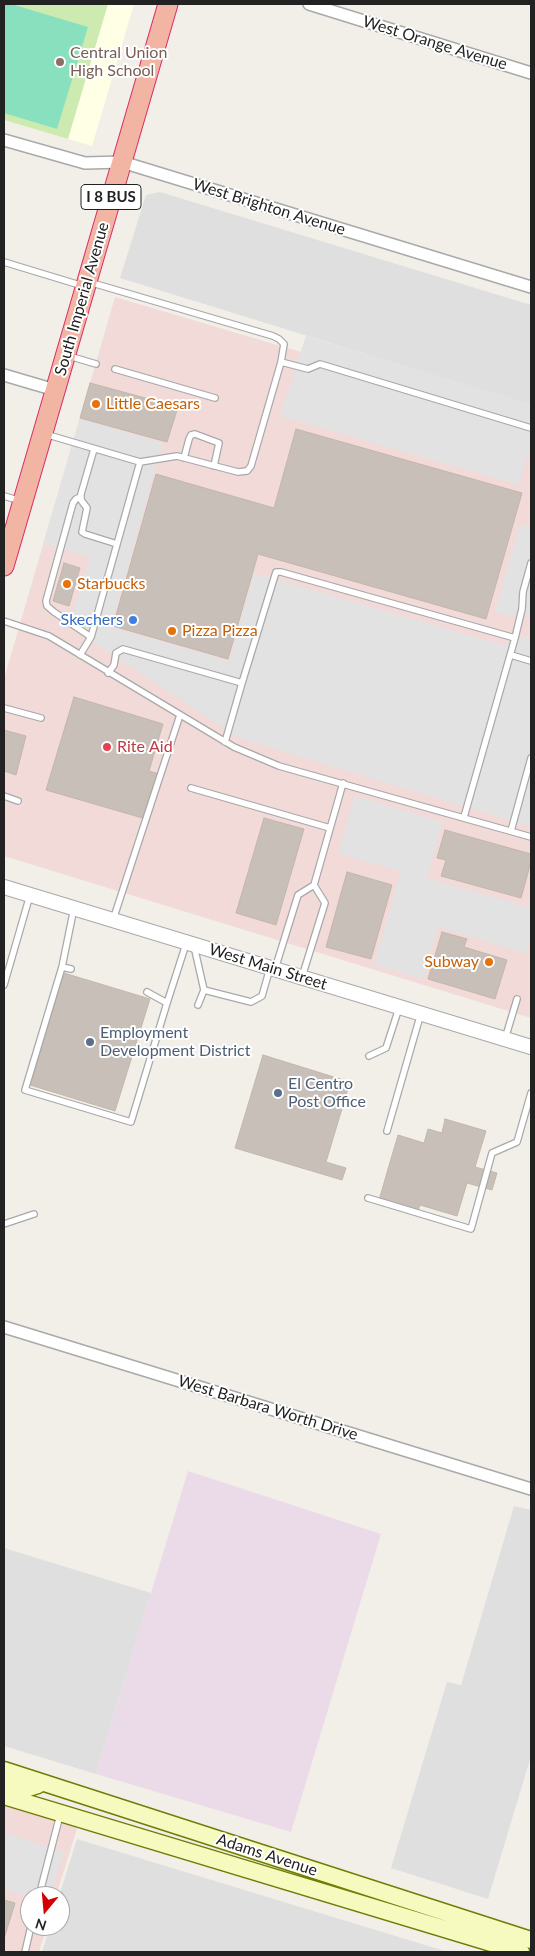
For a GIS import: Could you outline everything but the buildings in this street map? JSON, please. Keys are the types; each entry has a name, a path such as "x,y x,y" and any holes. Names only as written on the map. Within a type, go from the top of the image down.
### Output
{"highway":[{"name":"South Imperial Avenue","path":"4,566 168,4"}],"main road":[{"name":"Adams Avenue","path":"4,1770 482,1932 521,1952"},
{"path":"4,1784 28,1788 42,1782"},
{"path":"61,1813 68,1792"},
{"name":"Adams Avenue","path":"4,1796 482,1932 531,1940"}],"street":[{"name":"West Orange Avenue","path":"309,4 531,73"},
{"name":"West Brighton Avenue","path":"4,140 85,163 122,162 531,287"},
{"path":"4,375 55,390"},
{"name":"West Main Street","path":"4,887 531,1047"},
{"name":"West Barbara Worth Drive","path":"4,1327 531,1489"}],"lane":[{"path":"4,262 273,336 284,344 281,362 251,466 247,471 238,472 174,456 140,462 43,433"},
{"path":"65,355 96,364"},
{"path":"281,362 308,369 320,364 531,428"},
{"path":"115,370 215,398"},
{"path":"184,458 189,438 195,434 219,443 214,466"},
{"path":"91,637 54,612 47,606 46,601 73,503 80,497 94,449"},
{"path":"80,655 91,637 140,462"},
{"path":"4,496 23,501"},
{"path":"80,497 87,508 82,532 117,544"},
{"path":"464,817 511,655 522,609 523,592 531,563"},
{"path":"225,742 276,572 515,638"},
{"path":"523,592 531,594"},
{"path":"4,621 49,636 225,742 279,766 464,817 531,838"},
{"path":"108,672 114,665 116,653 123,649 242,683"},
{"path":"511,655 531,661"},
{"path":"4,708 41,718"},
{"path":"113,920 180,715"},
{"path":"511,831 531,758"},
{"path":"204,990 251,1002 262,996 298,895 314,885 343,783"},
{"path":"191,788 330,828"},
{"path":"4,796 18,800"},
{"path":"302,977 325,903 314,885"},
{"path":"4,982 30,894"},
{"path":"74,908 62,966 25,1090 130,1122 168,1003 190,943"},
{"path":"190,943 204,990 198,1005"},
{"path":"62,966 72,969"},
{"path":"147,992 168,1003"},
{"path":"505,1039 517,999"},
{"path":"369,1056 386,1048 399,1007"},
{"path":"387,1131 421,1013"},
{"path":"368,1198 470,1229 492,1153 517,1142 531,1093"},
{"path":"4,1224 34,1214"},
{"path":"41,1886 61,1813"},
{"path":"25,1952 29,1936"}],"shaded area":[{"name":"Central Union High School","path":"4,4 134,4 92,146 4,120"},
{"path":"160,192 531,305 531,405 120,278 146,195"},
{"path":"115,297 301,352 306,336 531,404 531,1018 4,856 4,679"},
{"path":"306,336 531,404 531,452 528,452 519,485 280,416"},
{"path":"80,418 163,443 111,627 229,661 254,573 503,645 525,636 531,638 531,816 529,826 239,738 69,626 90,557 43,544"},
{"path":"520,524 531,527 531,614 510,616 495,612"},
{"path":"355,796 443,822 427,878 531,908 531,934 526,953 438,927 423,979 374,965 401,871 338,853"},
{"path":"188,1471 381,1534 291,1832 96,1774"},
{"path":"514,1506 531,1510 531,1756 488,1899 391,1868 447,1682 461,1685"},
{"path":"4,1548 151,1593 96,1774 4,1746"},
{"path":"4,1796 80,1819 59,1886 20,1886 20,1936 44,1936 39,1952 4,1952"},
{"path":"4,1833 64,1852 53,1886 20,1886 20,1894 4,1889"},
{"path":"77,1839 448,1952 42,1952 47,1936 70,1936 70,1886 62,1886"}],"green space":[{"name":"Central Union High School","path":"4,4 108,4 68,139 4,120"},
{"path":"4,4 11,4 88,27 57,129 4,113"}],"place":[{"name":"Central Union High School","path":"60,62"},
{"name":"Little Caesars","path":"96,404"},
{"name":"Starbucks","path":"67,584"},
{"name":"Skechers","path":"133,620"},
{"name":"Pizza Pizza","path":"172,631"},
{"name":"Rite Aid","path":"107,747"},
{"name":"Subway","path":"489,962"},
{"name":"Employment Development District","path":"90,1042"},
{"name":"El Centro Post Office","path":"278,1093"}]}
